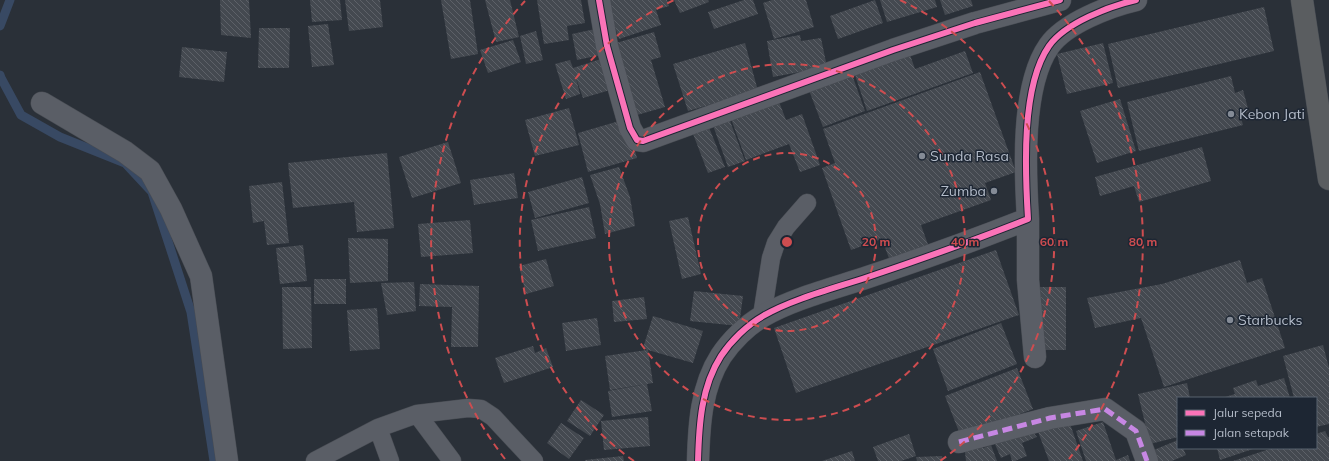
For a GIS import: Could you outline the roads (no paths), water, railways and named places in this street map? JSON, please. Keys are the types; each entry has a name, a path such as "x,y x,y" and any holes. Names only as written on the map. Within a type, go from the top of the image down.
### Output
{"highway":[{"path":"1302,0 1329,179"}],"street":[{"path":"598,0 607,46 630,128 637,140 643,141 893,50 976,23 1060,0"},
{"path":"1035,356 1028,280 1028,219 1026,187 1027,140 1031,90 1037,67 1049,46 1061,34 1101,11 1136,0"},
{"path":"42,103 125,152 150,171 171,209 201,276 227,461"},
{"path":"698,461 699,430 709,380 721,356 736,337 762,316 792,303 924,258 1028,219"},
{"path":"959,442 1050,418 1106,409 1136,431 1147,461"}],"lane":[{"path":"762,316 771,258 776,242 786,227 807,203"},
{"path":"314,461 378,428 417,414 468,408 481,409 493,417 534,461"},
{"path":"417,414 452,461"},
{"path":"378,428 390,461"}],"waterway":[{"path":"0,26 10,0"},
{"path":"0,75 21,115 60,137 125,163 152,192 191,312 214,461"}],"place":[{"name":"Kebon Jati","path":"1231,114"},
{"name":"Sunda Rasa","path":"922,156"},
{"name":"Zumba","path":"994,191"},
{"name":"Starbucks","path":"1230,320"}]}
